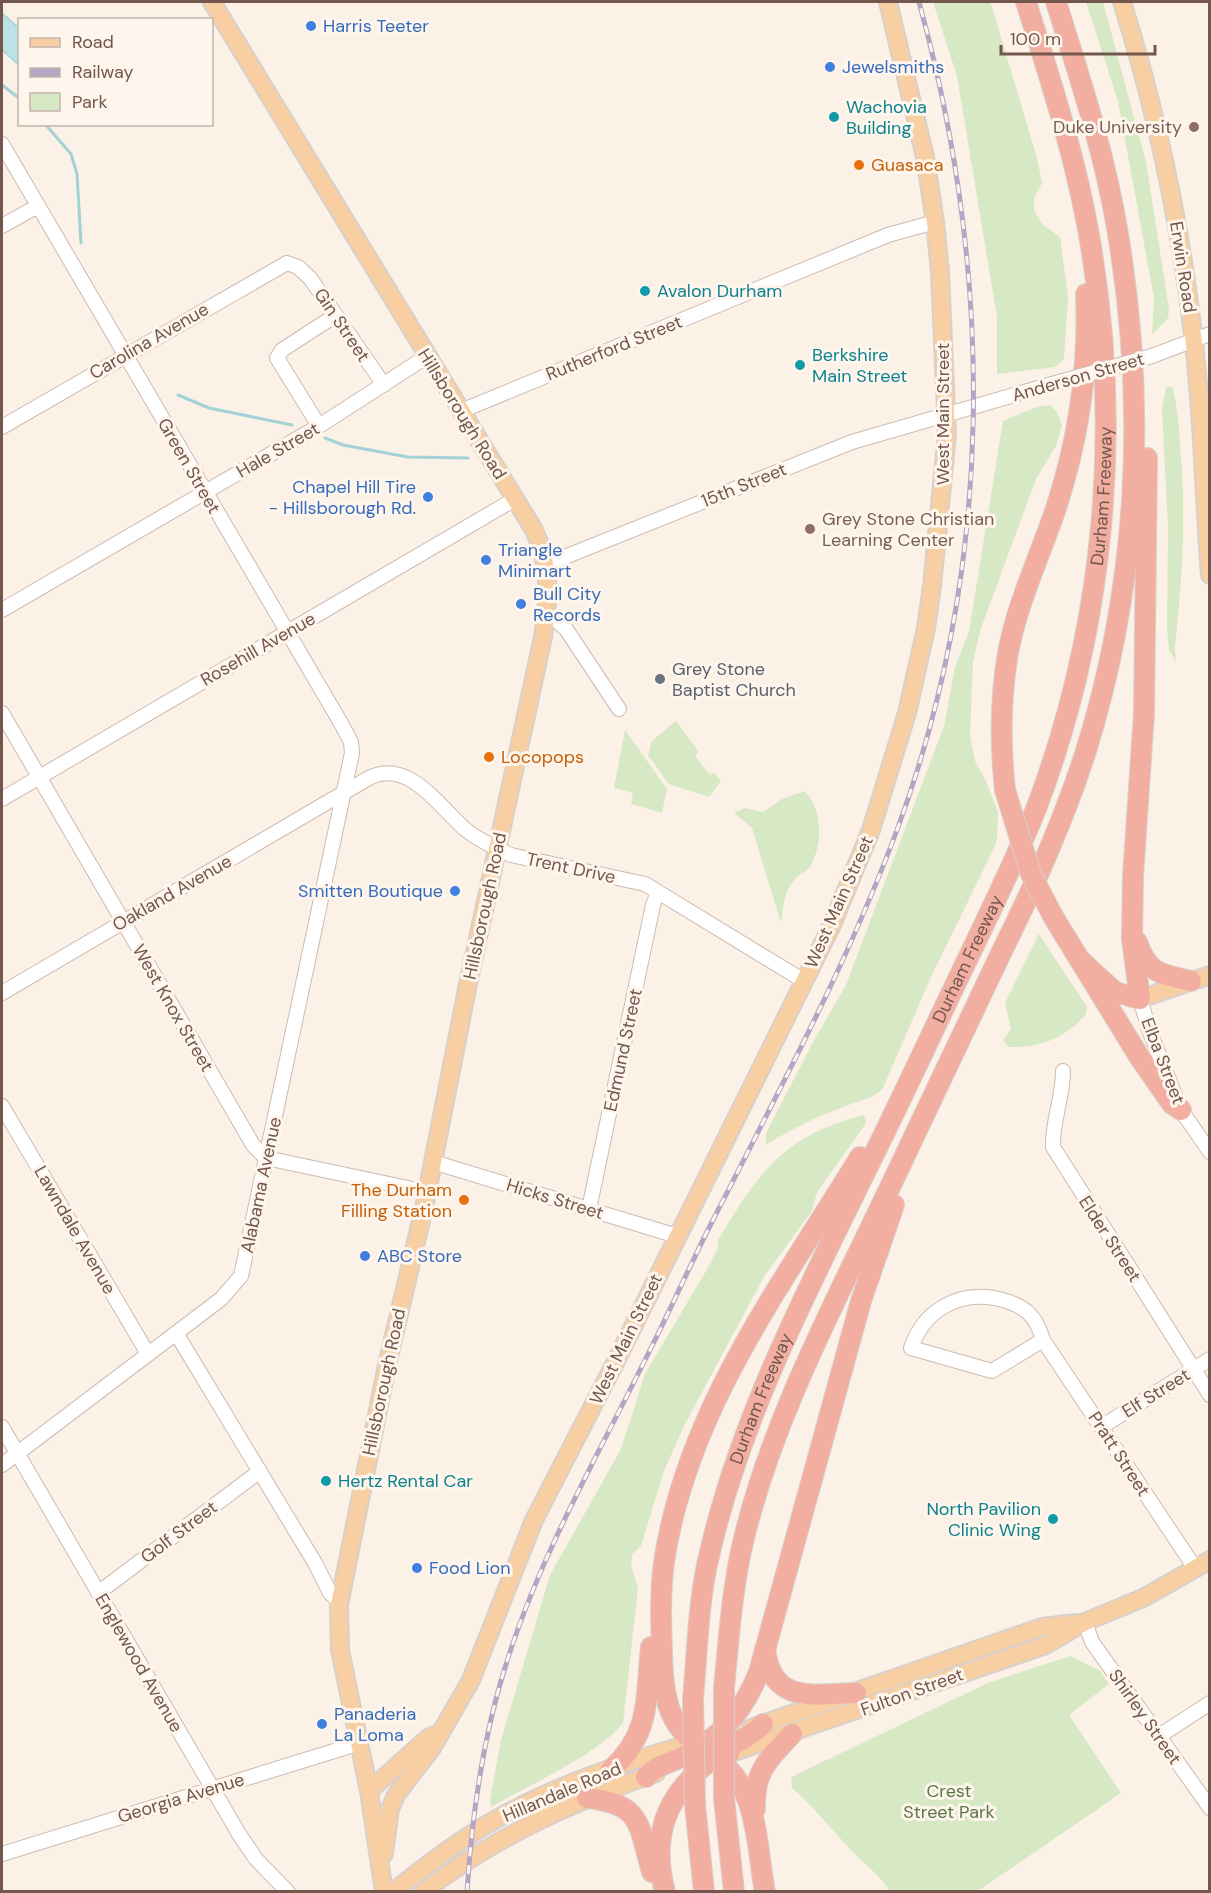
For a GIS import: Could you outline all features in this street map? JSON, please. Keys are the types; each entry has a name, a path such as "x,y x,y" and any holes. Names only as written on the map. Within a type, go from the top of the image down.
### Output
{"highway":[{"name":"Durham Freeway","path":"704,1892 695,1806 693,1699 706,1572 750,1427 790,1330 1001,888 1038,803 1066,712 1089,618 1102,524 1107,411 1097,291 1089,233 1070,148 1026,2"},
{"name":"Durham Freeway","path":"734,1892 724,1798 724,1688 739,1560 758,1490 804,1371 1042,867 1084,756 1101,699 1116,630 1130,538 1134,485 1134,368 1129,304 1118,231 1099,146 1056,2"},
{"path":"1070,148 1085,278 1087,342 1083,388 1065,477 1009,651 1001,722 1005,790 1031,874 1054,918 1109,1011 1161,1090 1180,1110"},
{"path":"1080,960 1115,992 1140,999 1134,966 1132,929 1133,876 1144,714 1149,502 1142,367 1129,304"},
{"path":"1132,929 1145,963 1159,973 1200,978"},
{"path":"765,1892 752,1820 743,1786 710,1748 680,1729 667,1710 662,1685 661,1592 664,1561 683,1486 724,1380 895,1098 911,1079"},
{"path":"665,1892 659,1860 663,1823 669,1808 684,1785 749,1696 765,1648 861,1301 894,1205 917,1153 927,1109"},
{"path":"610,1771 634,1746 644,1720 654,1614 661,1592"},
{"path":"765,1648 767,1663 773,1674 790,1692 803,1695 856,1693"},
{"path":"646,1777 655,1767 755,1733 756,1727"},
{"path":"752,1820 755,1813 757,1781 763,1766 792,1734"},
{"path":"587,1798 610,1800 630,1811 637,1822 657,1892"}],"main road":[{"name":"Hillsborough Road","path":"212,2 350,226 426,357 515,499 542,547 547,564 547,612 427,1192 387,1365 337,1622 339,1650 369,1791 384,1892"},
{"name":"West Main Street","path":"381,1870 390,1809 396,1795 432,1748 471,1680 534,1520 831,927 871,830 897,750 917,675 926,628 942,499 945,414 940,272 935,222 925,157 888,2"},
{"name":"Erwin Road","path":"1122,2 1156,123 1202,337 1209,575"},
{"path":"1140,999 1200,978"},
{"name":"Fulton Street","path":"710,1748 792,1734 1046,1645 1085,1622 1126,1606 1202,1564"},
{"name":"Fulton Street","path":"756,1727 1042,1628 1085,1622"},
{"name":"West Main Street","path":"369,1791 428,1738 440,1733"},
{"name":"Hillandale Road","path":"393,1892 462,1840 502,1816 557,1790 610,1771 710,1748"},
{"name":"Hillandale Road","path":"423,1892 473,1856 518,1829 587,1798 646,1777"}],"street":[{"name":"Green Street","path":"2,144 351,742 352,753 344,794"},
{"path":"2,226 38,206"},
{"name":"Rutherford Street","path":"461,411 888,236 935,222"},
{"name":"Carolina Avenue","path":"2,427 287,263 298,267"},
{"name":"Gin Street","path":"298,267 310,279 384,385"},
{"path":"319,426 278,358 282,351 336,315"},
{"name":"Anderson Street","path":"945,414 1152,356 1202,337"},
{"name":"Hale Street","path":"2,610 319,426 426,357"},
{"name":"15th Street","path":"547,564 822,453 945,414"},
{"name":"Rosehill Avenue","path":"2,799 515,499"},
{"path":"547,612 566,629 619,709"},
{"name":"West Knox Street","path":"2,712 253,1145 266,1158"},
{"name":"Trent Drive","path":"344,794 378,774 405,778 428,791 468,832 497,849 511,855 635,881 658,892 804,981"},
{"name":"Oakland Avenue","path":"2,993 122,921 344,794"},
{"name":"Alabama Avenue","path":"2,1465 221,1299 241,1276 344,794"},
{"name":"Edmund Street","path":"589,1209 653,905 658,892"},
{"name":"Elba Street","path":"1140,999 1180,1110 1209,1152"},
{"name":"Elder Street","path":"1063,1071 1063,1089 1052,1127 1053,1147 1209,1395"},
{"name":"Lawndale Avenue","path":"2,1106 148,1354"},
{"path":"266,1158 427,1192"},
{"name":"Hicks Street","path":"433,1162 677,1236"},
{"name":"Pratt Street","path":"1043,1340 992,1371 910,1348 916,1333 934,1312 958,1299 976,1296 1016,1304 1026,1309 1033,1315 1043,1340 1101,1427 1202,1564"},
{"path":"176,1333 315,1563 340,1598"},
{"name":"Elf Street","path":"1101,1427 1209,1359"},
{"name":"Englewood Avenue","path":"2,1427 256,1859 288,1892"},
{"name":"Golf Street","path":"98,1593 260,1471"},
{"name":"Shirley Street","path":"1085,1622 1092,1642 1209,1808"},
{"path":"1159,1736 1209,1703"},
{"name":"Georgia Avenue","path":"2,1854 212,1787 360,1743"}],"green space":[{"path":"933,2 990,2 992,7 1037,158 1042,183 1034,198 1034,210 1042,224 1060,237 1068,297 1064,359 1055,367 997,374 997,317 957,76"},
{"path":"1086,2 1103,2 1146,162 1169,309 1168,318 1152,335 1154,298 1118,101"},
{"path":"1166,387 1172,387 1176,404 1183,504 1176,662 1169,650 1167,628 1168,528 1162,410"},
{"path":"1050,405 1057,412 1062,425 1056,446 1036,479 980,631 973,662 970,735 975,761 986,781 998,812 997,838 994,848 931,977 883,1088 870,1097 815,1119 766,1145 766,1133 812,1044 846,985 944,726 955,667 969,632 1003,421 1036,407"},
{"path":"676,721 699,752 695,756 710,775 714,772 721,781 709,797 669,784 648,755 652,741"},
{"path":"625,730 667,789 662,813 631,804 633,793 614,788"},
{"path":"805,791 811,799 818,818 819,838 810,867 796,878 789,888 781,923 752,828 734,813 744,808 763,812 782,799"},
{"path":"1039,934 1087,1007 1086,1014 1069,1030 1051,1040 1030,1046 1008,1047 1003,1040 1011,1029 1005,1003"},
{"path":"864,1115 866,1123 817,1192 812,1211 765,1275 685,1424 664,1471 641,1546 632,1554 631,1565 638,1588 623,1723 612,1735 580,1758 491,1807 490,1800 501,1740 550,1575 621,1449 645,1374 706,1271 718,1248 718,1240 732,1216 761,1176 793,1146 813,1134 836,1123"},
{"name":"Crest Street Park","path":"1070,1656 1099,1670 1109,1684 1069,1715 1121,1793 978,1891 890,1891 792,1788 791,1777 988,1683"}],"water":[{"path":"2,13 18,27 18,64 2,50"}],"waterway":[{"path":"2,85 18,97"},
{"path":"47,126 71,154 77,174 81,243"},
{"path":"178,395 209,408 292,425"},
{"path":"325,438 343,445 408,457 468,458"}],"railway":[{"path":"467,1892 472,1832 486,1742 500,1683 523,1615 575,1498 834,979 897,830 929,729 953,626 967,522 973,418 971,313 961,209 944,105 919,2"}],"place":[{"name":"Harris Teeter","path":"311,26"},
{"name":"Jewelsmiths","path":"830,67"},
{"name":"Wachovia Building","path":"834,117"},
{"name":"Duke University","path":"1194,127"},
{"name":"Guasaca","path":"859,165"},
{"name":"Avalon Durham","path":"645,291"},
{"name":"Berkshire Main Street","path":"800,365"},
{"name":"Chapel Hill Tire - Hillsborough Rd.","path":"428,497"},
{"name":"Grey Stone Christian Learning Center","path":"810,529"},
{"name":"Triangle Minimart","path":"486,560"},
{"name":"Bull City Records","path":"521,604"},
{"name":"Grey Stone Baptist Church","path":"660,679"},
{"name":"Locopops","path":"489,757"},
{"name":"Smitten Boutique","path":"455,891"},
{"name":"The Durham Filling Station","path":"464,1200"},
{"name":"ABC Store","path":"365,1256"},
{"name":"Hertz Rental Car","path":"326,1481"},
{"name":"North Pavilion Clinic Wing","path":"1053,1519"},
{"name":"Food Lion","path":"417,1568"},
{"name":"Panaderia La Loma","path":"322,1724"}]}
